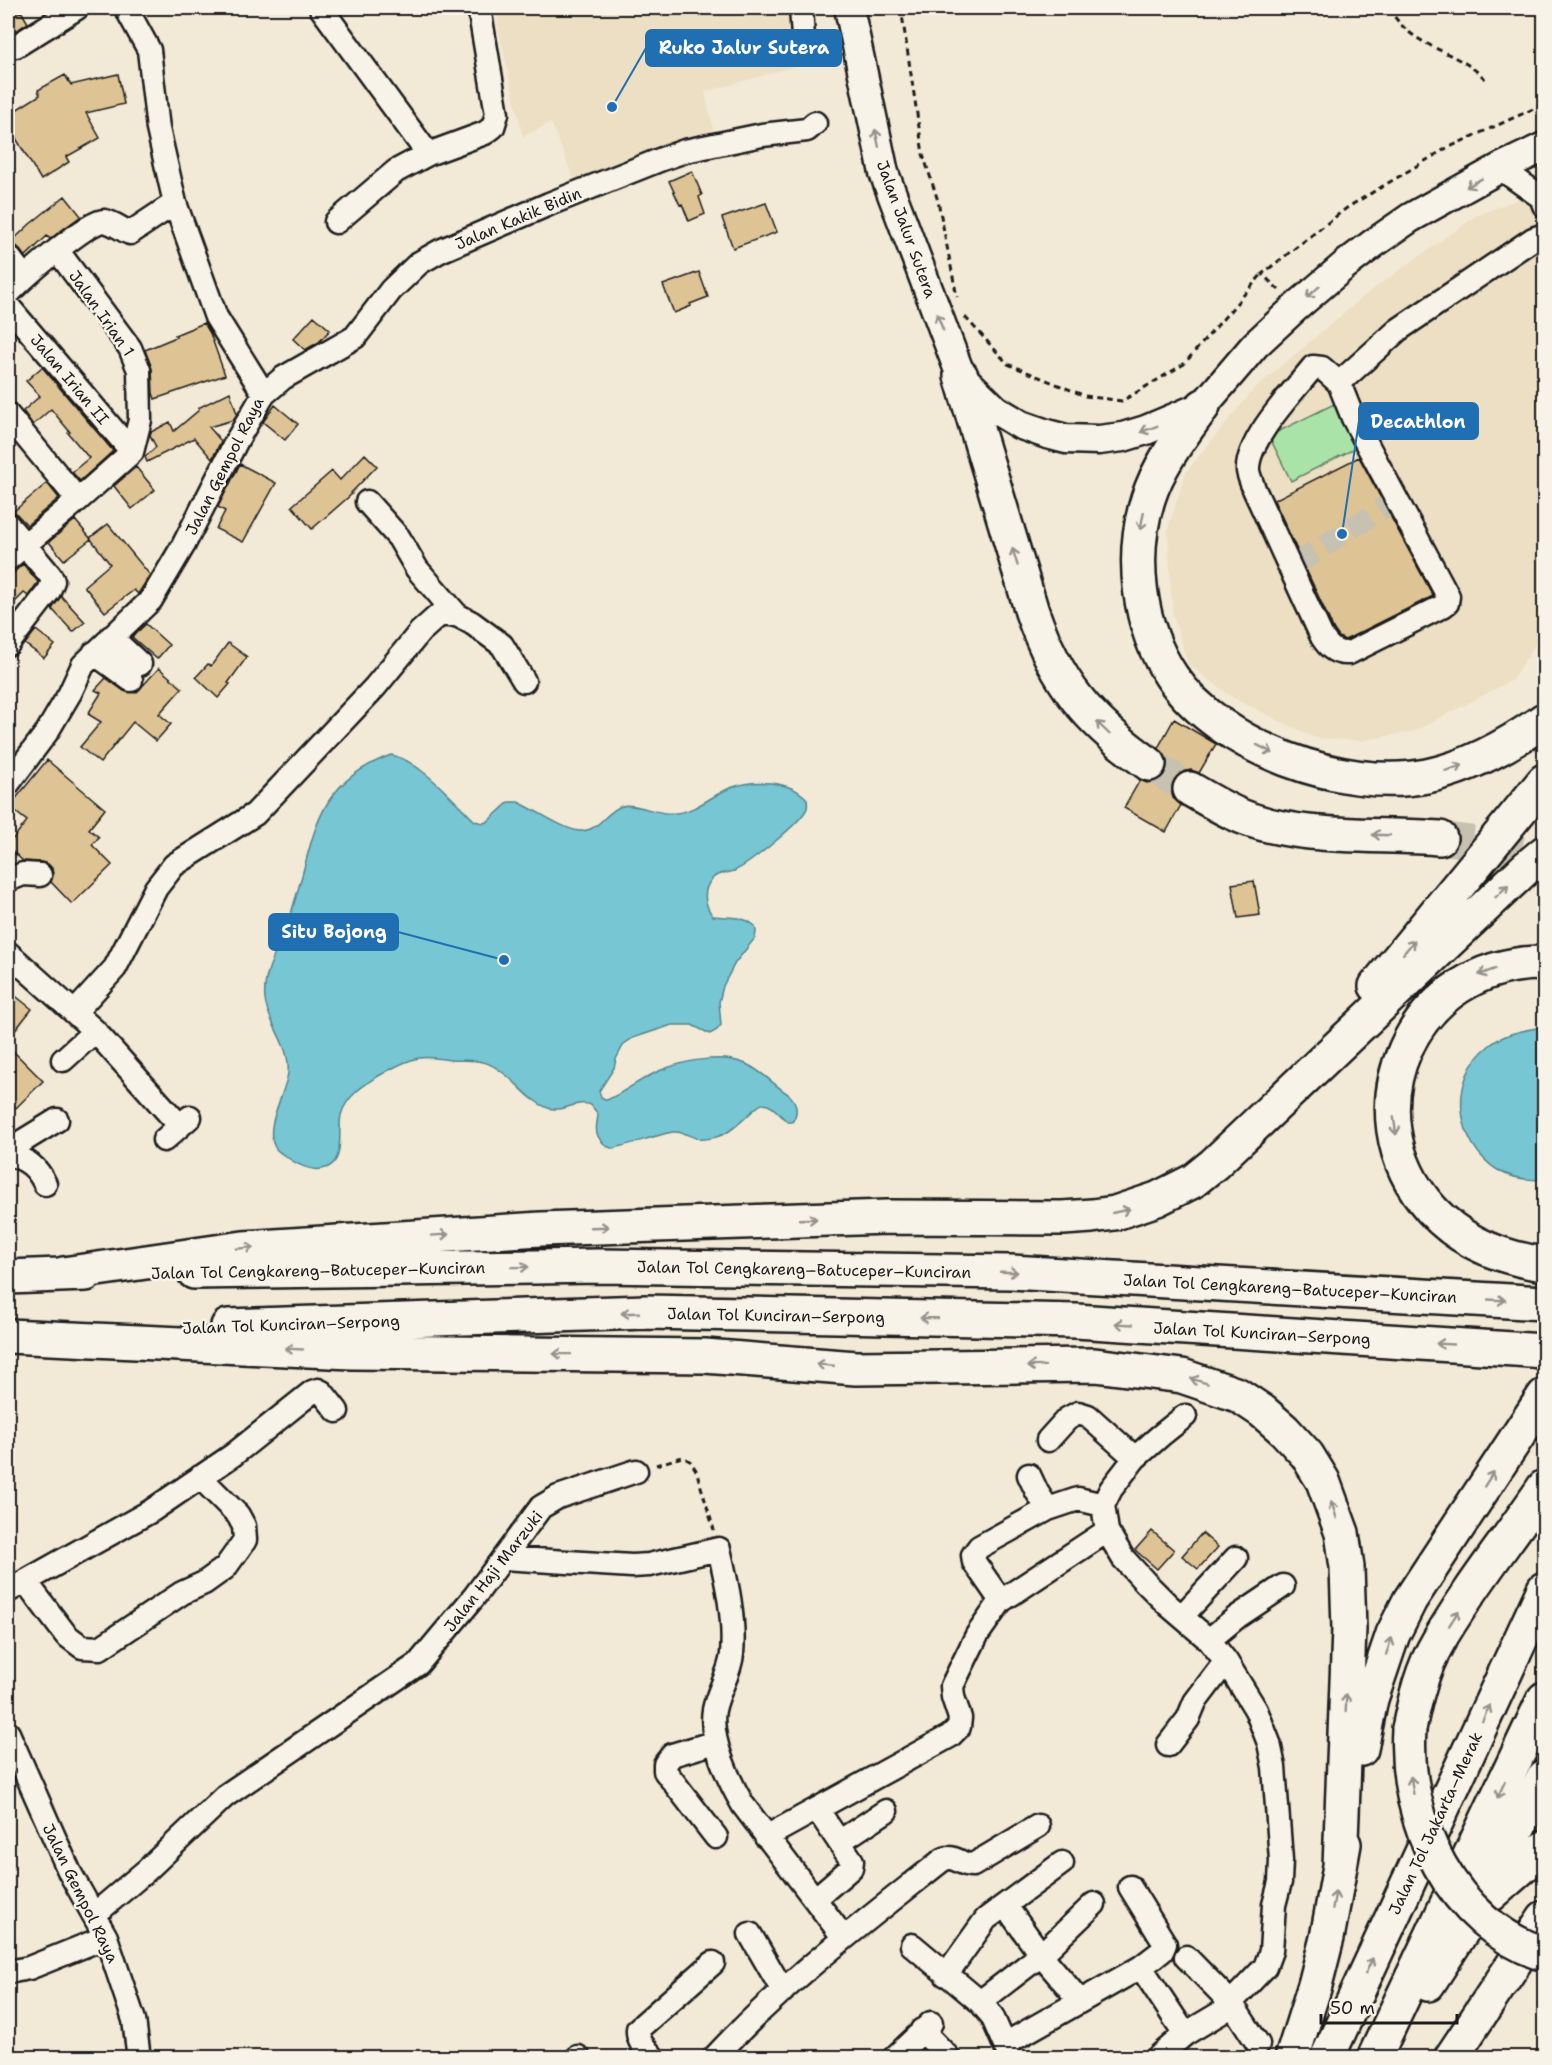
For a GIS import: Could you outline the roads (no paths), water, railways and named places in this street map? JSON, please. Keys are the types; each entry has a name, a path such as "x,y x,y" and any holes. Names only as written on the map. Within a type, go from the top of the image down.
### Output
{"highway":[{"path":"961,376 1032,612 1047,650 1067,686 1095,720 1114,738 1149,764"},
{"path":"1203,405 1167,457 1154,482 1140,531 1137,568 1144,607 1154,640 1173,677 1197,706 1215,720 1262,748 1305,766 1343,776 1384,780 1426,776 1470,763 1511,742 1545,720"},
{"path":"1277,1105 1545,781"},
{"path":"1190,789 1242,817 1274,826 1316,831 1440,838"},
{"path":"13,1277 63,1274 243,1248 541,1229 887,1217 1063,1218 1114,1213 1157,1199 1193,1181 1244,1138 1526,868 1545,853"},
{"path":"1545,963 1521,963 1483,973 1464,982 1437,1003 1423,1018 1402,1058 1393,1108 1399,1149 1405,1167 1418,1191 1433,1211 1477,1245 1506,1256 1545,1264"},
{"name":"Jalan Tol Cengkareng–Batuceper–Kunciran","path":"63,1274 599,1266 1011,1272 1542,1303"},
{"name":"Jalan Tol Kunciran–Serpong","path":"8,1335 646,1312 1076,1322 1503,1347 1542,1354"},
{"path":"8,1335 352,1352 705,1356 856,1368 1095,1365 1182,1376 1238,1395 1269,1417 1307,1455 1323,1481 1342,1533 1347,1567 1349,1629 1340,1867"},
{"path":"1292,2058 1322,1957 1371,1699 1393,1634 1416,1591 1545,1396"},
{"path":"1545,1487 1470,1592 1437,1643 1418,1687 1409,1729 1408,1753 1416,1807 1426,1838 1436,1859 1463,1899 1480,1917 1512,1941 1545,1954"},
{"name":"Jalan Tol Jakarta–Merak","path":"1327,2058 1545,1589"},
{"path":"1374,2058 1545,1699"},
{"path":"1381,2058 1479,1905 1545,1777"},
{"path":"1479,1905 1545,1848"},
{"path":"1450,2058 1545,1918"}],"main road":[{"name":"Jalan Jalur Sutera","path":"849,8 884,173 961,376"},
{"path":"961,376 984,400 1010,419 1033,430 1066,439 1099,440 1124,437 1166,422 1203,405 1255,345 1345,265 1410,218 1500,168 1545,147"}],"street":[{"path":"16,46 77,8"},
{"name":"Jalan Gempol Raya","path":"8,784 47,732 70,693 83,665 151,600 183,546 237,440 264,394 216,317 175,203 158,129 149,50 126,8"},
{"path":"321,8 428,154"},
{"path":"336,222 396,171 428,154 485,133 495,123 497,114 479,8"},
{"path":"801,8 804,51"},
{"name":"Jalan Kakik Bidin","path":"264,394 283,378 355,337 392,290 419,263 440,251 662,159 762,135 807,130 815,123"},
{"path":"1500,168 1541,197 1545,205"},
{"path":"8,294 24,277 57,250 100,222 109,222 130,232 175,203"},
{"path":"1339,384 1398,330 1539,237 1545,219"},
{"name":"Jalan Irian 1","path":"57,250 130,348 139,370 140,420 132,452"},
{"path":"8,256 24,277"},
{"name":"Jalan Irian II","path":"8,306 132,452"},
{"path":"1314,368 1322,368 1339,384 1392,502 1448,596 1443,606 1349,653 1342,653 1328,646 1293,565 1254,489 1248,472 1250,459 1266,426 1314,368"},
{"path":"8,415 78,501"},
{"path":"16,552 78,501 132,452"},
{"path":"367,502 399,538 417,569 457,615 502,645 524,681"},
{"path":"8,525 16,552 50,575 53,581 49,591 8,644"},
{"path":"75,1012 115,968 156,888 174,865 255,814 375,687 420,632 439,615 457,615"},
{"path":"94,653 136,672 111,637"},
{"path":"8,880 24,874 40,875"},
{"path":"8,953 95,1031 178,1127"},
{"path":"63,1060 95,1031"},
{"path":"8,1147 18,1144 57,1120"},
{"path":"8,1155 17,1156 30,1164 41,1175 45,1184"},
{"path":"200,1478 238,1515 244,1526 245,1540 225,1568 204,1583 182,1593 100,1648 82,1647 66,1635 16,1586 151,1511 233,1455 312,1392 318,1389 322,1392 337,1412"},
{"path":"1048,1440 1067,1419 1078,1413 1088,1416 1135,1458"},
{"path":"1157,2058 1185,2034 1232,2004 1264,1967 1271,1951 1281,1860 1274,1767 1269,1743 1256,1710 1226,1661 1209,1640 1160,1598 1123,1558 1107,1531 1102,1505 1111,1489 1135,1458 1185,1416"},
{"name":"Jalan Haji Marzuki","path":"94,1914 147,1870 225,1796 418,1664 446,1632 541,1508 558,1497 636,1471"},
{"path":"1029,1475 1048,1509"},
{"path":"1001,1601 974,1562 973,1555 979,1547 1048,1509 1078,1499 1102,1505"},
{"path":"766,1837 950,1736 959,1727 960,1718 952,1686 976,1635 1001,1601 1107,1531"},
{"path":"503,1558 632,1566 649,1565 719,1549 730,1597 732,1652 728,1674 719,1692 714,1712 716,1742 742,1805 844,1938"},
{"path":"1182,1616 1236,1558"},
{"path":"1209,1640 1283,1586"},
{"path":"1168,1744 1188,1719 1195,1702 1226,1661"},
{"name":"Jalan Gempol Raya","path":"8,1733 70,1873 106,1937 135,2020 139,2058"},
{"path":"716,1742 672,1755 665,1764 665,1771 716,1837"},
{"path":"815,1899 851,1868 852,1861 817,1809"},
{"path":"839,1842 886,1811"},
{"path":"714,2058 741,2029 844,1938 947,1857 952,1857 964,1865 973,1865 1038,1826"},
{"path":"946,1975 980,1926 1062,1863"},
{"path":"912,1946 980,2002 992,2016 1007,2051 1080,2001 1141,1967 1162,1951 1164,1944 1130,1887"},
{"path":"980,2002 1041,1954 1094,1904"},
{"path":"1005,1905 1080,2001"},
{"path":"750,1934 783,1991"},
{"path":"8,1972 21,1971 106,1937"},
{"path":"1186,1957 1232,2004 1258,2044"},
{"path":"654,2058 642,2044 638,2036 638,2029 713,1963"},
{"path":"1141,1967 1185,2034"},
{"path":"894,2058 926,2026 949,2058"}],"water":[{"path":"391,755 402,758 424,773 475,821 483,823 509,802 518,802 566,827 580,831 592,828 622,806 634,806 662,813 683,812 723,791 749,783 781,785 791,788 807,799 807,807 803,814 786,832 741,867 714,877 707,888 706,902 713,916 748,921 755,926 756,932 755,938 735,963 723,986 719,1002 721,1025 710,1034 692,1025 672,1025 633,1038 624,1044 614,1068 599,1091 601,1097 607,1100 649,1076 673,1066 705,1059 727,1059 752,1067 791,1097 796,1111 792,1122 788,1122 766,1104 762,1104 733,1128 717,1137 700,1139 673,1132 611,1148 602,1142 597,1134 598,1114 591,1105 581,1104 560,1109 548,1108 535,1101 508,1076 487,1063 423,1057 409,1060 391,1069 352,1096 341,1115 338,1155 330,1166 322,1169 309,1168 296,1163 278,1151 273,1142 273,1123 286,1082 288,1063 283,1045 267,1009 266,979 289,920 315,830 323,811 333,795 347,780 366,766"},
{"path":"1537,1028 1544,1029 1544,1180 1510,1176 1499,1171 1484,1159 1473,1145 1465,1128 1462,1110 1462,1092 1467,1075 1476,1059 1501,1038"}],"tunnel":[{"path":"1296,564 1388,505"},
{"path":"1149,764 1190,789"},
{"path":"1440,838 1492,845 1544,860"}],"place":[{"name":"Ruko Jalur Sutera","path":"612,107"},
{"name":"Decathlon","path":"1342,534"},
{"name":"Situ Bojong","path":"504,960"}]}
